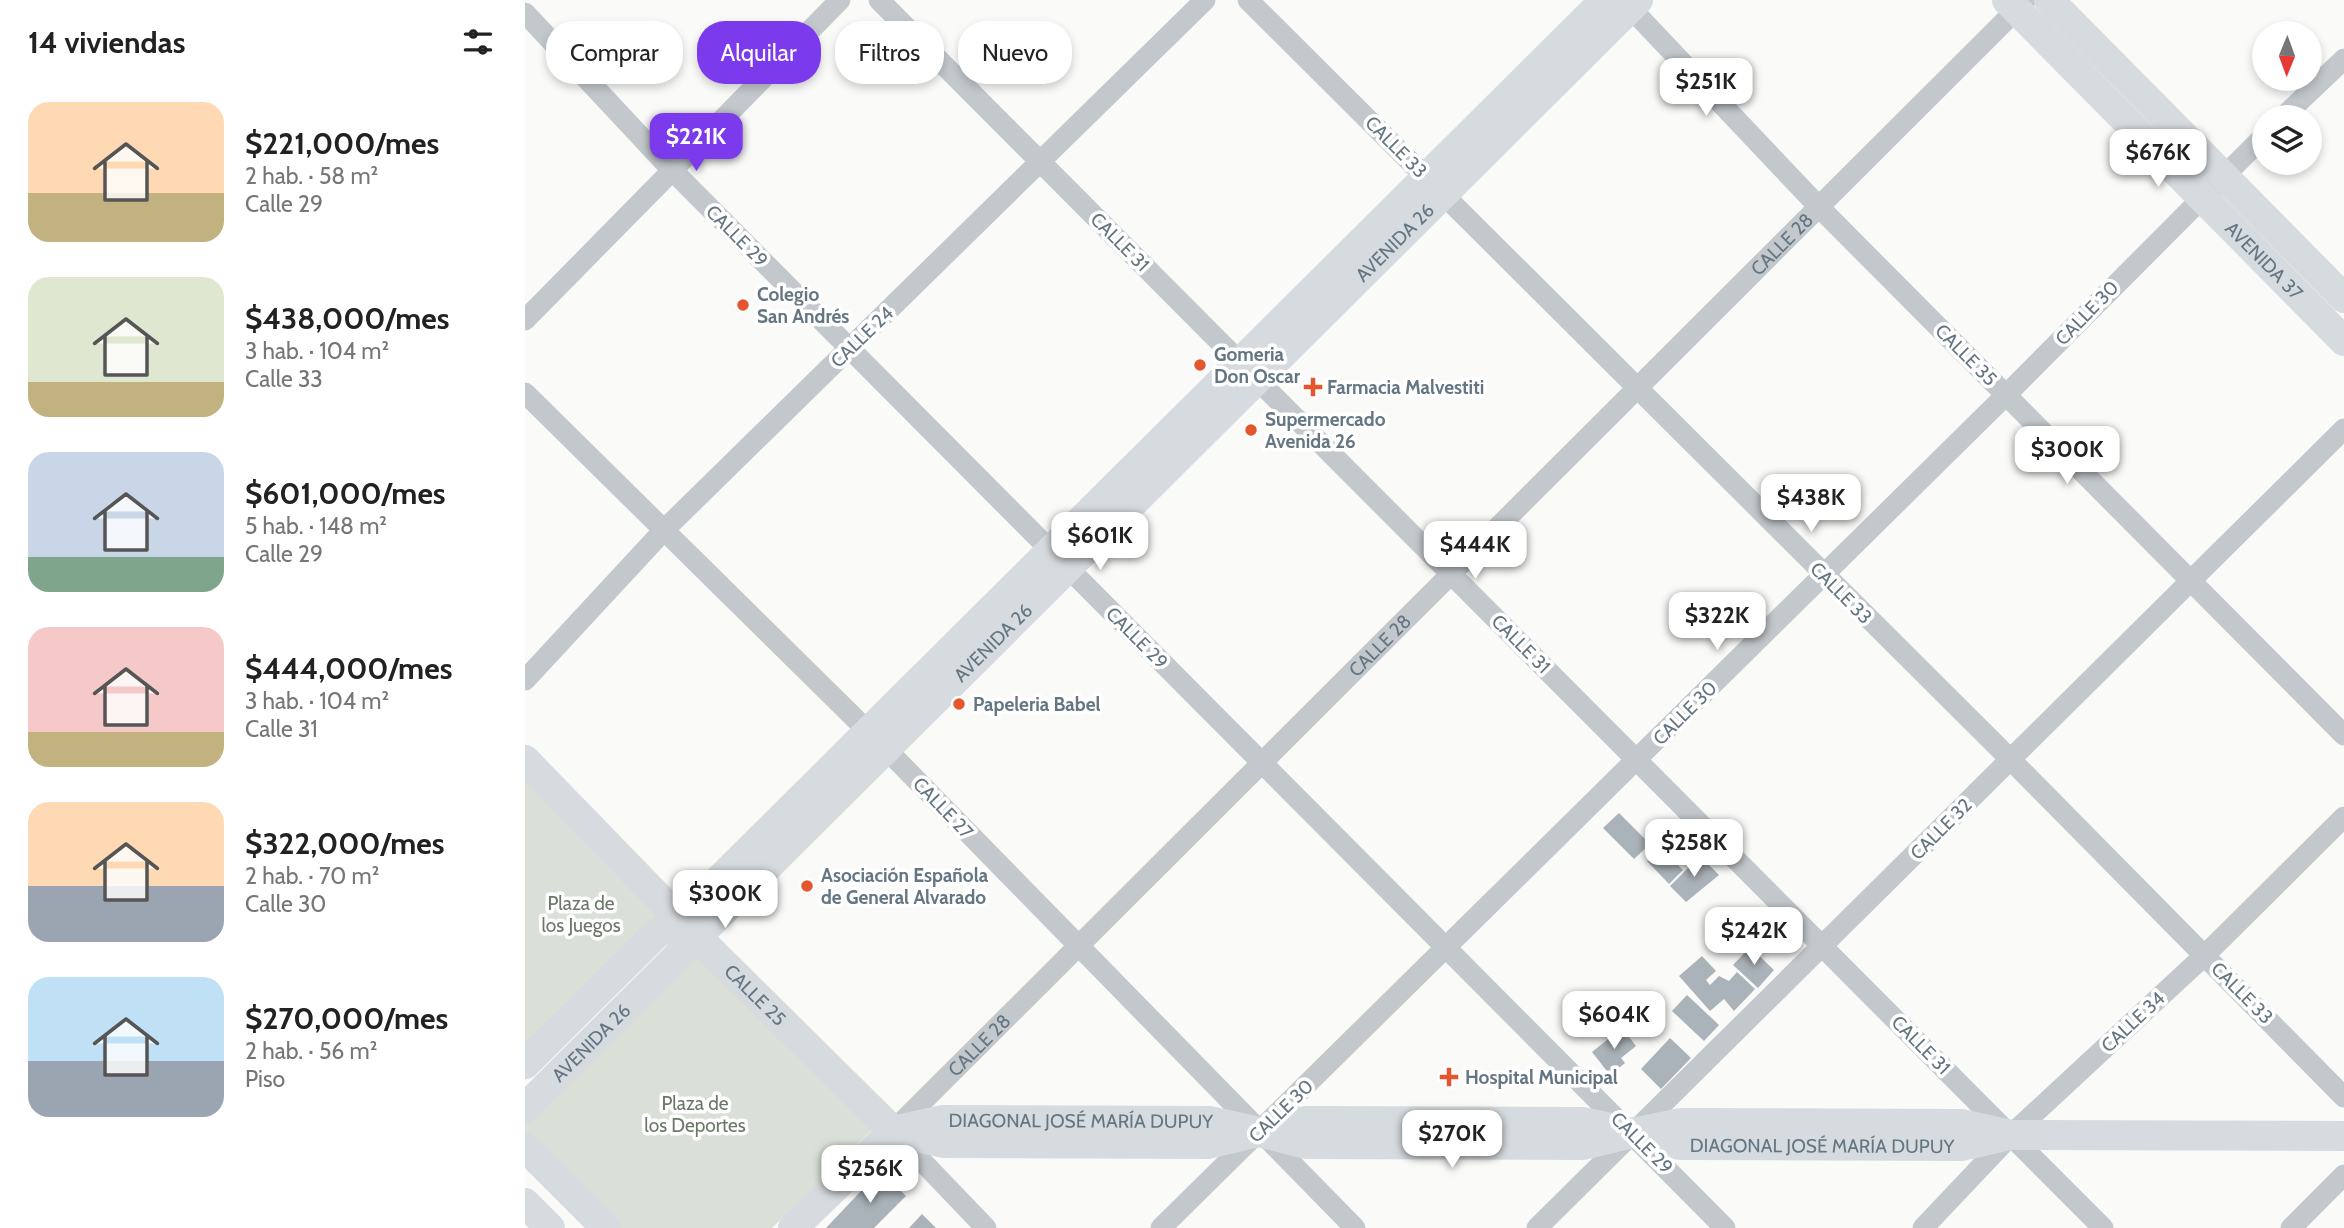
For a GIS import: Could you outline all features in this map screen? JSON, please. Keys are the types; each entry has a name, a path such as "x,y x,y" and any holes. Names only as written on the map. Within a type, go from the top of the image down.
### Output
{"main road":[{"name":"AVENIDA 37","path":"2049,0 2344,298"},
{"name":"AVENIDA 26","path":"525,1108 687,927 1624,2"},
{"name":"AVENIDA 37","path":"2016,3 2201,197 2344,341"},
{"name":"CALLE 25","path":"525,760 687,927 893,1131"},
{"name":"AVENIDA 26","path":"525,1064 653,937 687,927"},
{"name":"DIAGONAL JOSÉ MARÍA DUPUY","path":"893,1131 943,1143 1208,1144 1259,1132 1306,1144 1583,1145 1633,1133 1680,1145 1961,1146 2011,1135 2344,1136"},
{"name":"CALLE 28","path":"793,1228 893,1131"},
{"path":"525,1147 605,1228"},
{"path":"525,1203 550,1228"}],"street":[{"path":"525,320 840,0"},
{"name":"CALLE 31","path":"879,0 2103,1228"},
{"name":"CALLE 24","path":"525,680 665,529 1205,0"},
{"name":"CALLE 33","path":"1248,0 2011,760 2344,1097"},
{"name":"CALLE 35","path":"1624,2 1819,208 2344,735"},
{"name":"CALLE 28","path":"893,1131 1819,208 2016,3"},
{"name":"CALLE 29","path":"525,13 671,169 1725,1228"},
{"path":"2296,105 2344,59"},
{"name":"CALLE 30","path":"1161,1228 2006,396 2252,147"},
{"name":"CALLE 27","path":"525,393 877,740 1355,1228"},
{"name":"CALLE 32","path":"1537,1228 2344,429"},
{"name":"CALLE 34","path":"1923,1228 2011,1135 2205,955 2344,817"},
{"name":"CALLE 25","path":"893,1131 986,1228"},
{"path":"2291,1228 2344,1175"}],"green space":[{"name":"Plaza de los Juegos","path":"525,778 660,915 525,1048"},
{"name":"Plaza de los Deportes","path":"696,952 872,1130 772,1228 621,1228 525,1131 525,1120"}],"building":[{"path":"1619,813 1645,839 1665,820 1683,839 1676,846 1686,857 1678,865 1683,870 1669,884 1647,861 1656,852 1650,844 1634,859 1603,828"},
{"path":"1700,856 1719,875 1686,902 1670,886"},
{"path":"1740,914 1754,929 1730,952 1716,938"},
{"path":"1750,947 1774,970 1758,988 1733,965"},
{"path":"1702,956 1716,971 1706,980 1710,985 1719,976 1729,981 1737,972 1755,989 1734,1011 1724,999 1710,1011 1679,976"},
{"path":"1687,995 1719,1025 1704,1041 1672,1011"},
{"path":"1622,1028 1636,1046 1621,1058 1625,1063 1610,1075 1592,1052"},
{"path":"1670,1038 1691,1058 1661,1089 1641,1069"},
{"path":"880,1171 906,1196 874,1228 826,1228"},
{"path":"922,1214 936,1228 909,1228"}],"place":[{"name":"Colegio San Andrés","path":"743,305"},
{"name":"Gomeria Don Oscar","path":"1200,365"},
{"name":"Farmacia Malvestiti","path":"1313,387"},
{"name":"Supermercado Avenida 26","path":"1251,430"},
{"name":"Papeleria Babel","path":"959,704"},
{"name":"Asociación Española de General Alvarado","path":"807,886"},
{"name":"Hospital Municipal","path":"1449,1077"}]}
